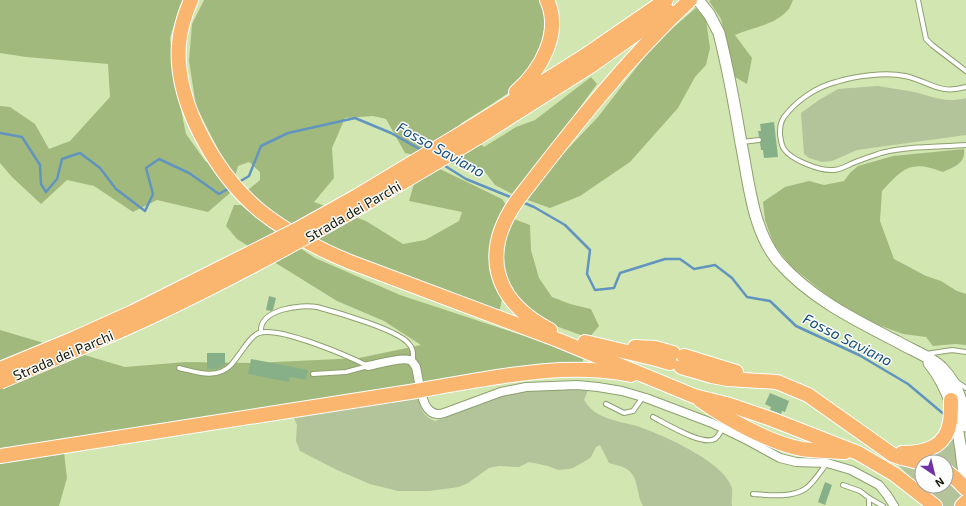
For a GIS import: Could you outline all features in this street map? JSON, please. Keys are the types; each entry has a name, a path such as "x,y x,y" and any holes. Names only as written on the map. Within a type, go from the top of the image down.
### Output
{"highway":[{"path":"191,0 184,19 178,50 180,72 184,91 193,117 212,155 229,180 254,204 286,229 320,249 338,257 558,340 694,396 730,404 771,418 858,453 887,469 935,506"},
{"path":"473,133 521,88 541,63 546,53 551,33 551,15 547,0"},
{"name":"Strada dei Parchi","path":"0,382 122,330 196,295 347,215 473,133 583,57 667,7 684,0"},
{"path":"676,362 646,347 602,347 553,331 532,319 515,305 503,287 497,267 497,248 503,227 513,207 576,124 639,50 667,7 690,0"},
{"name":"Strada dei Parchi","path":"0,369 115,321 200,280 331,211 473,133"},
{"path":"558,340 617,349 676,362 709,365 765,381 777,382 808,395 889,452 902,458 914,461"},
{"path":"0,456 515,375 569,370 594,371 620,373 668,384"},
{"path":"889,452 917,453 929,450 936,445 947,432 950,423 951,400"},
{"path":"954,477 966,489"},
{"path":"911,487 924,506"},
{"path":"962,506 966,502"}],"main road":[{"path":"698,0 712,18 719,33 751,196 767,245 778,260 798,280 833,306 859,322 940,365 951,379 958,392 961,448 966,480"},
{"path":"922,355 938,375 966,426"}],"street":[{"path":"368,366 410,360 416,367 426,406 430,413 435,415 501,392 536,386 577,385 622,391 642,397 723,428 780,458 796,462 827,463 851,470 879,485 894,506"}],"lane":[{"path":"918,0 926,39 966,71"},
{"path":"966,87 948,90 940,89 908,77 893,75 870,76 836,81 819,88 797,104 781,122 780,137 784,149 791,155 814,167 831,170 839,170 885,152 966,145"},
{"path":"775,137 780,137"},
{"path":"741,142 759,140"},
{"path":"261,332 262,322 272,314 296,307 317,307 379,327 406,339 411,345 413,352 412,362"},
{"path":"179,368 207,374 223,371 232,364 253,336 261,332 300,339 326,348 368,366"},
{"path":"922,355 952,350 966,352"},
{"path":"313,374 346,372 368,366"},
{"path":"951,379 966,388"},
{"path":"606,404 624,413 634,411 642,397"},
{"path":"653,416 697,439 709,441 716,439 723,428"},
{"path":"753,494 776,495 800,492 809,486 827,463"},
{"path":"843,485 860,491 883,506"},
{"path":"869,498 869,506"}],"green space":[{"path":"0,0 183,0 180,5 170,38 175,81 186,134 206,162 219,151 196,106 189,61 192,24 204,0 540,0 544,8 545,24 540,53 520,85 460,124 484,147 516,127 535,120 591,77 597,84 533,171 541,177 598,117 656,42 696,8 706,20 710,48 706,65 695,77 678,108 630,162 580,196 550,208 516,196 495,185 485,172 405,153 386,119 373,116 345,118 332,148 334,178 314,202 366,221 403,244 425,240 459,221 462,212 409,201 416,177 440,169 502,199 506,205 493,242 489,270 502,299 500,309 492,311 322,244 278,216 248,190 260,180 260,172 249,162 238,166 230,193 208,212 157,200 133,212 94,186 67,180 41,204 12,177 0,163 0,106 10,107 35,124 49,149 70,141 110,97 108,64 26,57 0,53"},
{"path":"793,0 790,8 775,20 735,35 752,58 747,84 735,77 721,19 709,1"},
{"path":"878,86 950,100 966,98 966,135 857,150 832,161 822,162 809,158 804,154 801,113 838,89"},
{"path":"964,149 961,162 943,172 932,168 915,166 896,176 882,191 880,221 894,259 926,276 941,281 957,291 966,294 966,345 955,344 933,346 926,337 903,334 876,324 836,303 791,266 774,245 765,220 763,202 785,187 809,181 824,185 844,181 858,166 893,156"},
{"path":"234,205 241,205 273,230 315,258 400,295 585,356 580,367 64,452 67,478 59,506 0,506 0,330 125,367 186,362 254,363 359,358 421,345 384,321 337,301 237,239 226,226"},
{"path":"514,219 530,225 531,250 539,278 552,297 570,304 591,309 599,326 589,338 542,321 510,290 499,265 506,230"},
{"path":"553,388 588,390 584,400 594,411 615,421 637,426 661,435 705,459 718,468 727,478 732,488 732,506 643,506 635,478 630,471 609,463 600,445 596,447 591,457 573,468 558,470 529,462 519,467 499,466 489,468 468,483 459,487 429,491 398,491 370,484 337,470 300,451 296,441 297,425 293,416 419,396 423,412 427,417 435,421 506,394"},
{"path":"953,432 961,474 954,471 954,454 931,454"},
{"path":"897,464 914,467 914,480"},
{"path":"954,484 962,491 963,503 958,506 940,506 927,494 954,494"}],"building":[{"path":"774,122 778,157 764,158 760,143 762,139 759,137 758,131 761,131 760,124"},
{"path":"269,296 276,298 273,310 271,311 266,310"},
{"path":"207,353 225,353 225,365 218,369 207,369"},
{"path":"251,359 308,370 306,380 290,377 289,382 248,374"},
{"path":"770,393 789,401 785,412 782,411 781,414 770,410 771,407 765,404"},
{"path":"825,482 832,485 825,505 818,502"}],"waterway":[{"name":"Fosso Saviano","path":"239,182 249,176 261,146 288,133 355,118 391,133 423,151"},
{"name":"Fosso Saviano","path":"0,133 22,137 40,165 41,184 46,192 57,179 62,159 80,153 100,168 116,189 145,211 153,194 146,168 159,159 189,173 219,194 231,187"},
{"name":"Fosso Saviano","path":"442,164 466,179 513,198"},
{"name":"Fosso Saviano","path":"522,202 534,207 565,225 590,250 587,274 595,290 614,288 620,273 665,259 680,259 694,269 715,265 732,278 747,297 770,301 796,326 859,355 908,384 946,416"}]}
